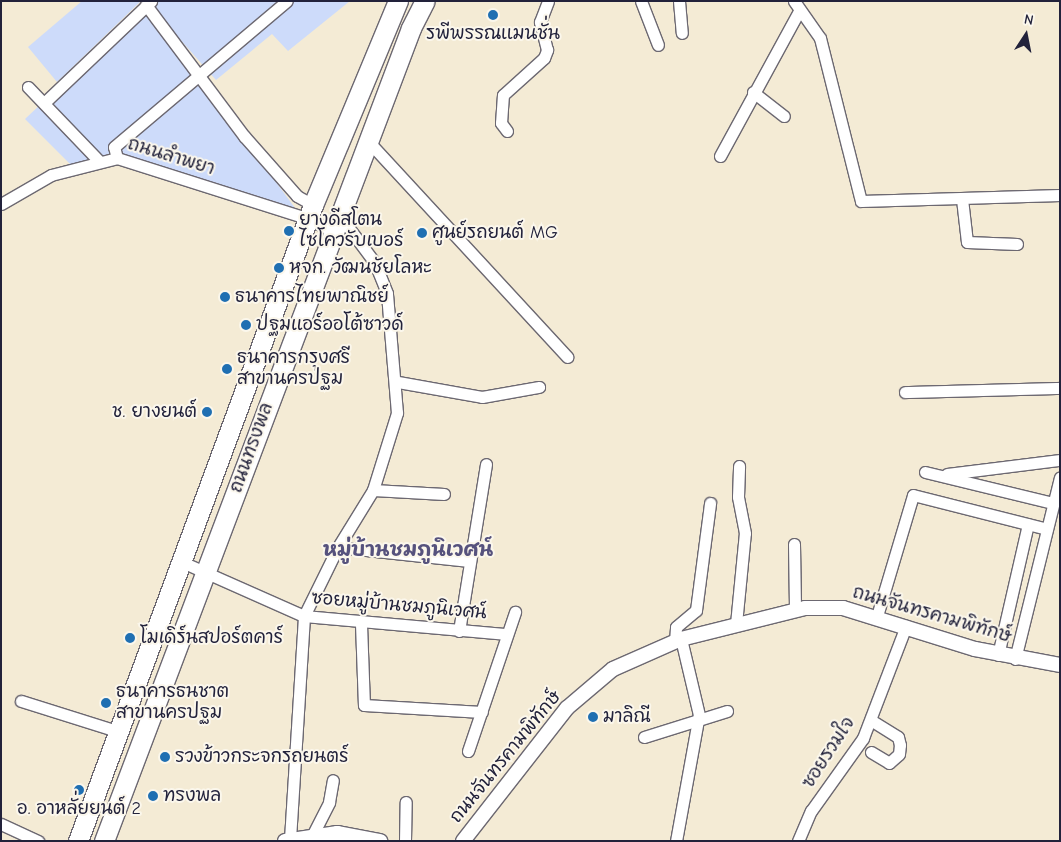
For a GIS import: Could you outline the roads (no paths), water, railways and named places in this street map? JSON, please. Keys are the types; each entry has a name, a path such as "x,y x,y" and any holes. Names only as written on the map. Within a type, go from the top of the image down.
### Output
{"highway":[{"name":"ถนนทรงพล","path":"78,841 120,732 311,212 398,1"},
{"name":"ถนนทรงพล","path":"104,841 368,141 425,1"}],"street":[{"path":"117,158 114,147 287,1"},
{"path":"507,131 501,123 503,95 544,58 547,50 540,22 548,1"},
{"path":"641,1 658,45"},
{"path":"679,1 682,33"},
{"path":"44,103 148,3 198,76 244,136 311,212"},
{"path":"720,156 796,6 820,38 861,201 1060,195"},
{"path":"28,87 98,160"},
{"path":"753,92 784,116"},
{"path":"368,141 567,357"},
{"name":"ถนนลำพยา","path":"1,204 51,175 98,160 117,158 311,212 337,224"},
{"path":"962,199 967,242 1017,244"},
{"path":"337,224 375,263 387,293 398,382 393,432 373,490 338,547 304,616 287,840 337,833 380,841"},
{"path":"398,382 482,397 539,387"},
{"path":"905,392 1060,388"},
{"path":"938,475 1060,460"},
{"path":"459,631 486,464"},
{"path":"736,624 745,533 738,497 738,466"},
{"path":"925,472 1054,503"},
{"path":"1015,659 1060,477"},
{"path":"373,490 444,494"},
{"path":"877,616 912,495 1046,529"},
{"path":"676,841 698,720 676,627 696,610 710,503"},
{"path":"998,655 1028,524"},
{"path":"794,544 795,610"},
{"path":"338,547 470,561"},
{"name":"ซอยหมู่บ้านชมภูนิเวศน์","path":"182,562 304,616 361,624 507,634"},
{"name":"ถนนจันทรคามพิทักษ์","path":"463,841 566,708 613,669 678,641 736,624 795,610 843,608 877,616 998,655 1060,665"},
{"path":"468,751 515,612"},
{"path":"361,624 364,705 482,712"},
{"name":"ซอยรวมใจ","path":"798,841 811,811 871,720 906,626"},
{"path":"21,701 120,732"},
{"path":"644,737 727,711"},
{"path":"871,720 898,737 900,745 899,754 889,763 871,752"},
{"path":"312,836 330,802 333,780"},
{"path":"406,802 406,841"},
{"path":"1,824 38,841"}],"place":[{"name":"รพีพรรณแมนชั่น","path":"493,15"},
{"name":"ยางดีสโตน ไซโควรับเบอร์","path":"289,231"},
{"name":"ศูนย์รถยนต์ MG","path":"422,233"},
{"name":"หจก. วัฒนชัยโลหะ","path":"279,268"},
{"name":"ธนาคารไทยพาณิชย์","path":"225,297"},
{"name":"ปฐมแอร์ออโต้ซาวด์","path":"246,325"},
{"name":"ธนาคารกรุงศรี สาขานครปฐม","path":"227,369"},
{"name":"ช. ยางยนต์","path":"207,412"},
{"name":"โมเดิร์นสปอร์ตคาร์","path":"130,638"},
{"name":"ธนาคารธนชาต สาขานครปฐม","path":"106,703"},
{"name":"มาลิณี","path":"593,717"},
{"name":"รวงข้าวกระจกรถยนตร์","path":"165,757"},
{"name":"อ. อาหลั่ยยนต์ 2","path":"79,790"},
{"name":"ทรงพล","path":"153,796"}],"district":[{"name":"หมู่บ้านชมภูนิเวศน์","path":"408,549"}]}
